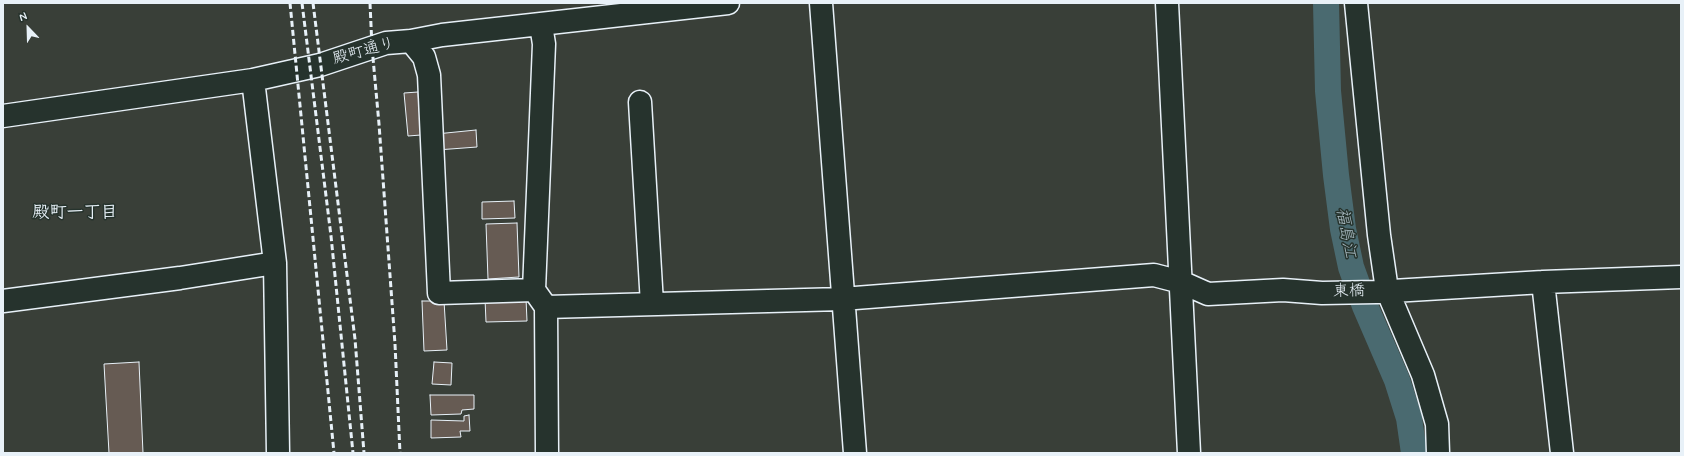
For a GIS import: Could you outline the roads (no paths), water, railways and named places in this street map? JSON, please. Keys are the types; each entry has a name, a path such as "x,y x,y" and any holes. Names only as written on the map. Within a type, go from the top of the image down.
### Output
{"street":[{"name":"殿町通り","path":"3,116 253,80 320,65 386,43 411,41 442,35 541,25 595,10 728,3"},
{"path":"821,3 842,299 855,453"},
{"path":"1167,3 1189,453"},
{"path":"1356,3 1379,234 1381,291 1423,375 1437,424 1438,453"},
{"path":"541,25 544,44 540,299 547,453"},
{"name":"東橋","path":"411,41 424,57 429,75 439,293 652,304 842,299 1154,275 1181,282 1208,294 1284,290 1322,293 1381,291 1543,282 1681,277"},
{"path":"253,80 276,263 278,453"},
{"path":"640,102 652,304"},
{"path":"3,301 180,278 276,263"},
{"path":"1543,282 1562,453"}],"waterway":[{"name":"福島江","path":"1326,3 1328,91 1343,229 1351,267 1365,306 1397,380 1409,418 1414,453"}],"railway":[{"path":"290,3 334,453"},
{"path":"302,3 331,236 353,453"},
{"path":"313,3 355,339 364,453"},
{"path":"370,3 372,47 395,344 400,453"}],"district":[{"name":"殿町一丁目","path":"75,213"}]}
